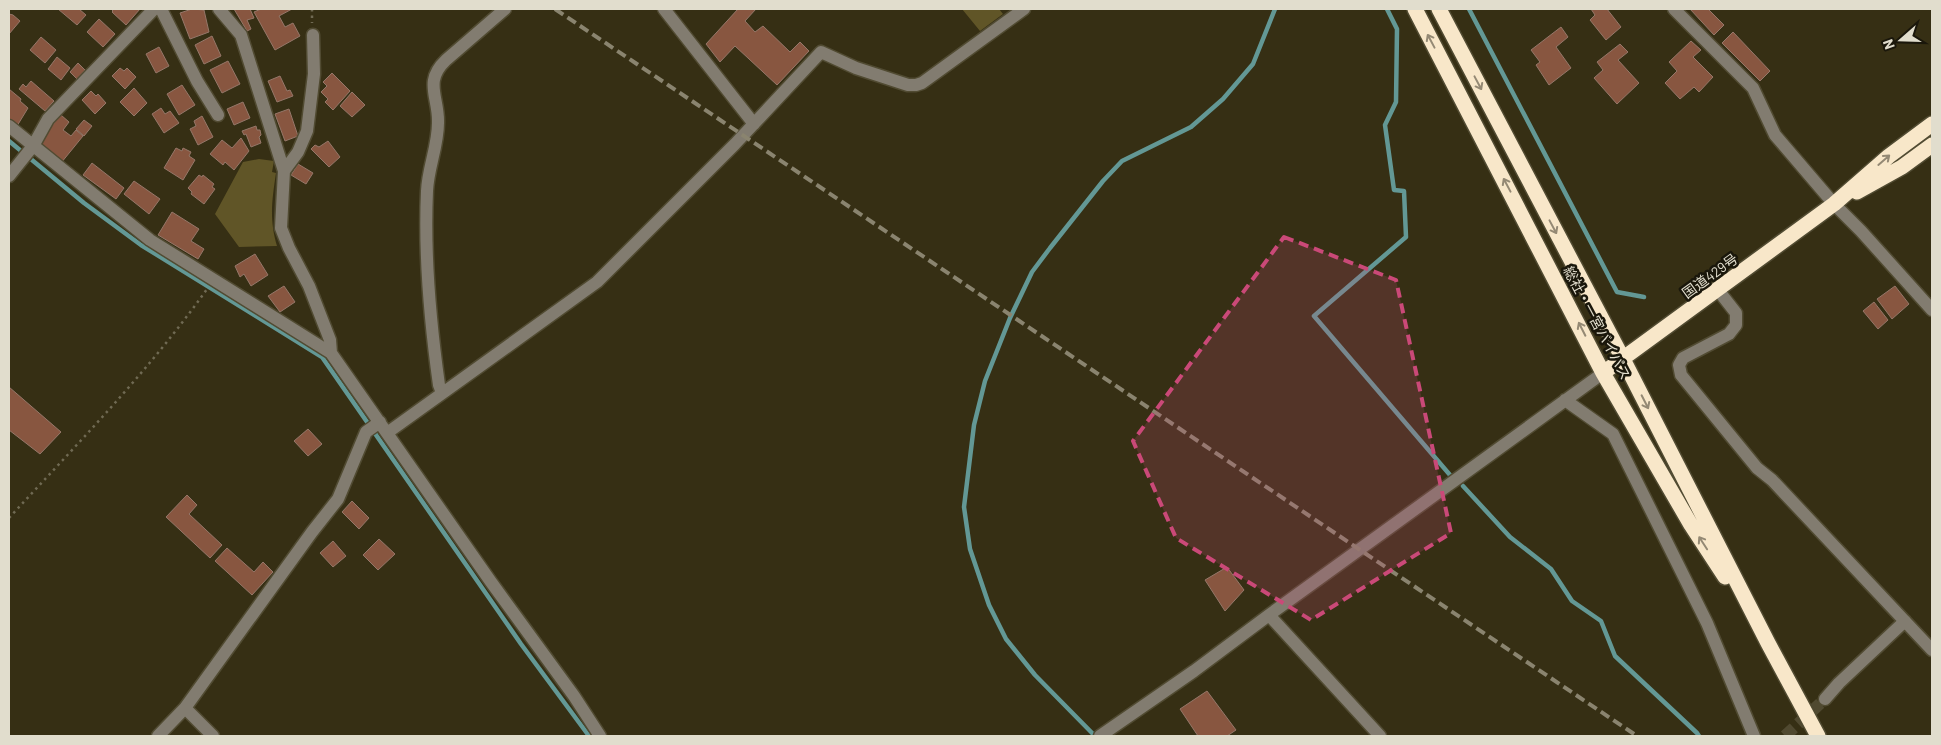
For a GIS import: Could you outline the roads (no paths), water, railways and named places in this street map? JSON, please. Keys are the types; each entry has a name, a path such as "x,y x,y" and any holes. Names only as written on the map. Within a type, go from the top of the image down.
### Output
{"highway":[{"name":"総社・一宮バイパス","path":"1415,9 1604,373 1691,524 1768,643"},
{"name":"総社・一宮バイパス","path":"1439,9 1818,736"},
{"name":"国道429号","path":"1604,373 1834,204 1889,156 1932,124"},
{"name":"国道429号","path":"1834,204 1902,167 1932,145"}],"street":[{"path":"9,176 31,148 48,119 154,9"},
{"path":"161,9 197,81 218,115"},
{"path":"219,9 241,35 284,171 282,235 309,286 330,340 331,353"},
{"path":"442,394 431,323 428,286 427,189 438,123 433,85 434,76 438,68 446,60 506,9"},
{"path":"664,9 754,124"},
{"path":"158,736 185,708 338,499 377,428 442,394 597,282 754,124 821,52 856,68 916,86 1024,9"},
{"path":"1674,9 1753,88 1775,135 1834,204 1861,230 1932,310"},
{"path":"284,171 298,152 307,131 314,74 313,35"},
{"path":"9,126 31,148 150,240 331,353 377,428 574,696 600,736"},
{"path":"1718,290 1736,313 1736,325 1729,334 1683,358 1679,365 1681,375 1757,468 1772,480 1932,650"},
{"path":"1109,733 1268,615 1604,373"},
{"path":"1565,400 1613,434 1707,623 1754,736"},
{"path":"1268,615 1380,736"},
{"path":"1825,700 1839,683 1905,621"},
{"path":"185,708 213,736"}],"waterway":[{"path":"1095,736 1035,675 1006,639 989,605 970,549 964,507 974,425 985,381 1010,318 1032,272 1103,181 1122,161 1191,127 1223,99 1253,64 1275,9"},
{"path":"1387,9 1397,29 1396,102 1385,125 1394,190 1404,191 1406,237 1314,316 1450,475"},
{"path":"1469,9 1617,292 1644,297"},
{"path":"9,141 84,203 141,245 322,357 521,644 589,736"},
{"path":"1463,486 1510,537 1551,569 1572,601 1601,621 1615,656 1699,736"}],"tunnel":[{"path":"1785,736 1825,699"}],"railway":[{"path":"555,9 1637,736"}]}
